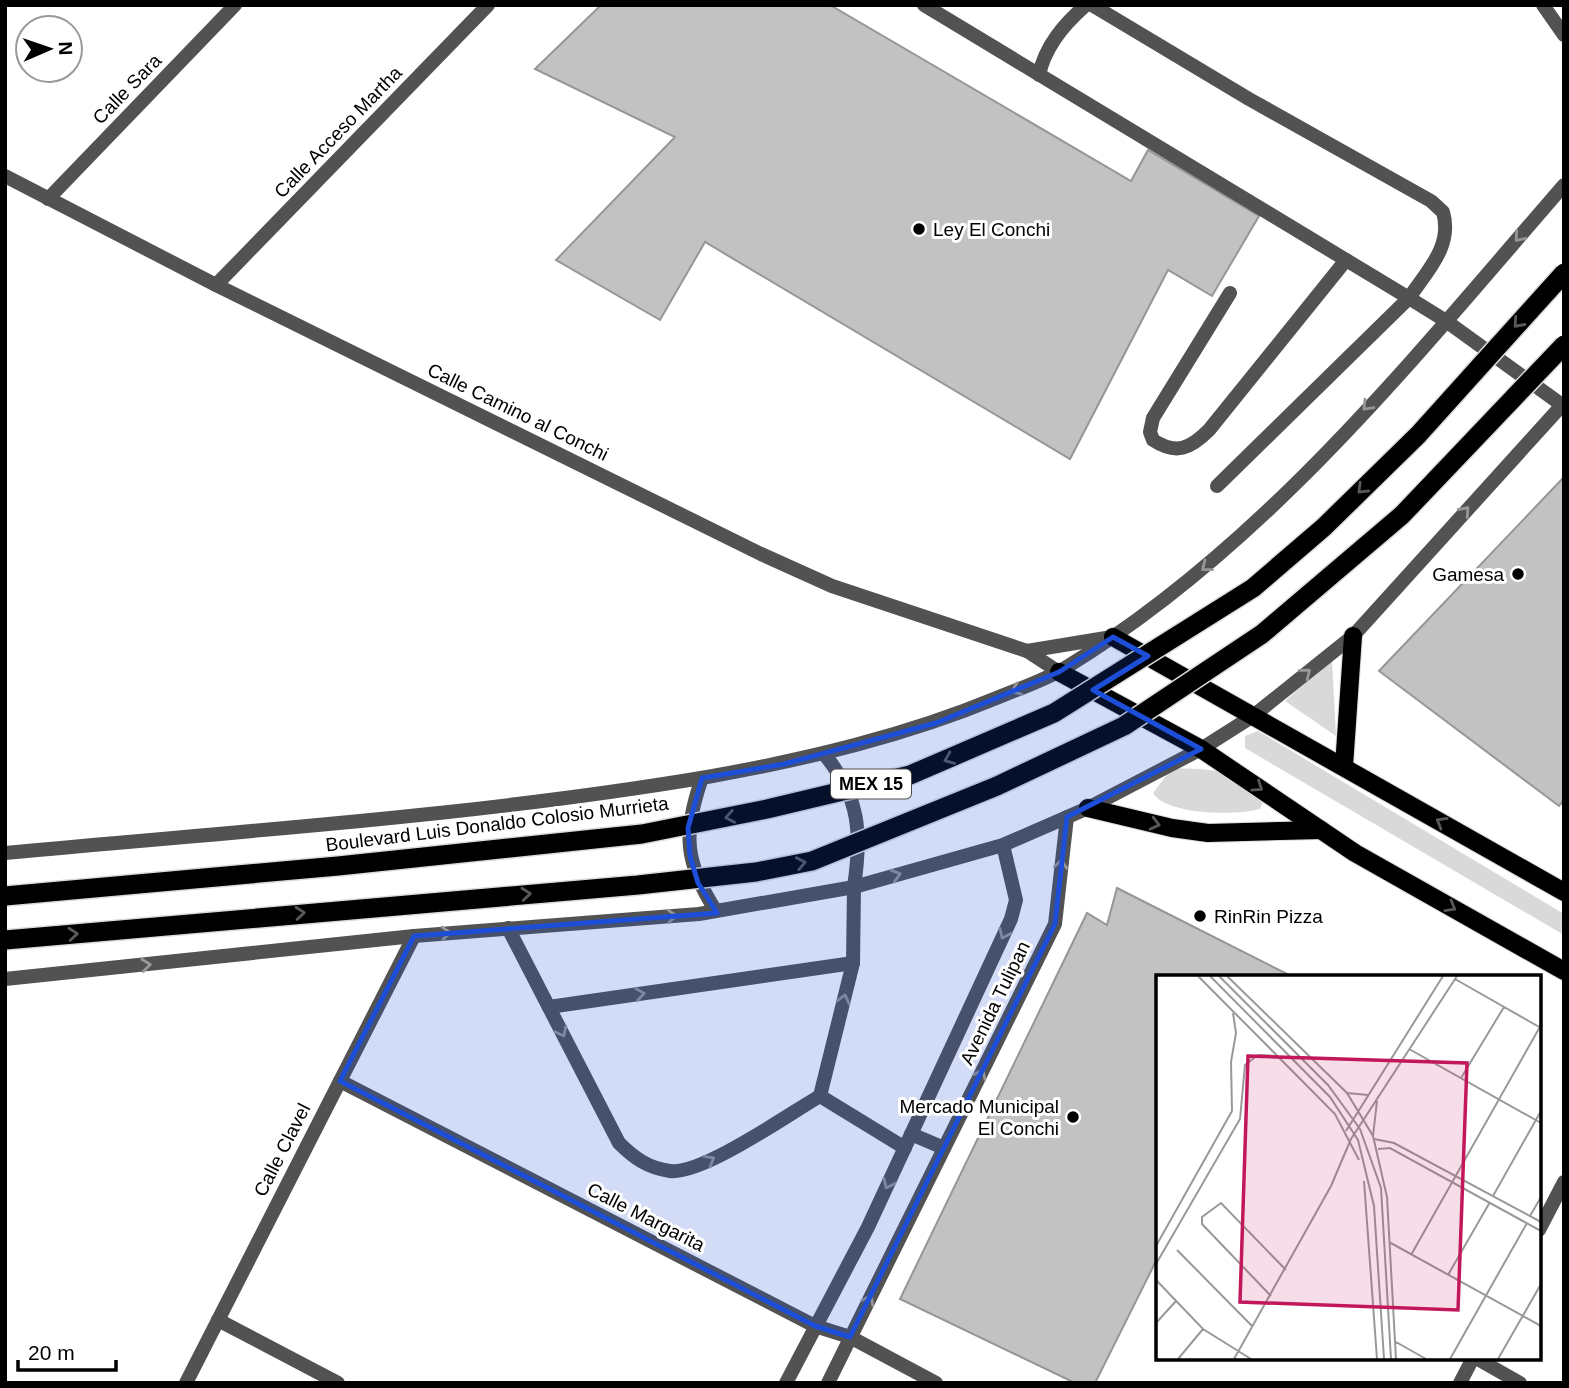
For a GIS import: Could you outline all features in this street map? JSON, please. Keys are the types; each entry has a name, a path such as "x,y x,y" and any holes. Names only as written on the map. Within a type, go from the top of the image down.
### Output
{"highway":[{"name":"Boulevard Luis Donaldo Colosio Murrieta","path":"5,896 642,834 767,809 910,775 1054,713 1253,588 1324,527 1418,435 1564,273"},
{"name":"MEX 15","path":"5,940 638,885 756,872 812,862 997,786 1124,726 1262,634 1402,515 1564,345"}],"main road":[{"path":"1343,766 1353,636"},
{"path":"1113,637 1564,892"},
{"path":"1059,672 1201,749 1365,859 1564,971"},
{"path":"1088,808 1171,828 1208,833 1321,830"}],"street":[{"name":"Calle Sara","path":"48,200 235,5"},
{"name":"Calle Acceso Martha","path":"216,285 488,5"},
{"path":"5,979 414,936 716,911 854,887 1003,845 1088,808 1201,749 1253,716 1353,636 1563,404 1446,321 924,5"},
{"path":"1039,75 1043,58 1057,36 1086,5"},
{"path":"1092,5 1249,99 1431,201 1443,212 1446,234 1441,253 1409,298 1217,486"},
{"path":"1543,5 1564,35"},
{"name":"Calle Camino al Conchi","path":"5,176 216,285 785,565 832,586 1027,651"},
{"name":"MEX 15","path":"5,853 474,810 702,778 824,754 936,723 1059,672 1113,637 1214,561 1275,503 1446,321 1564,185"},
{"path":"1230,293 1153,418 1150,432 1153,440 1164,447 1181,450 1196,443 1209,430 1346,260"},
{"path":"1027,651 1113,637"},
{"path":"1027,651 1059,672"},
{"path":"508,928 618,1143 638,1162 672,1171 698,1167 820,1096 853,963 857,815 839,772 824,754"},
{"path":"702,778 688,828 690,856 698,884 716,911"},
{"name":"Avenida Tulipan","path":"828,1383 1055,924 1067,817"},
{"name":"Avenida Tulipan","path":"786,1383 908,1141 1011,919 1016,900 1003,845"},
{"name":"Calle Clavel","path":"186,1383 414,936"},
{"path":"549,1007 853,963"},
{"name":"Calle Margarita","path":"340,1081 816,1326 850,1337 936,1383"},
{"path":"820,1096 908,1141 944,1148"},
{"path":"1541,1226 1564,1182"},
{"path":"218,1320 338,1383"},
{"path":"1460,1383 1473,1360"},
{"path":"1478,1360 1520,1383"}],"highlighted area":[{"path":"1113,637 1148,656 1093,690 1201,749 1067,817 1055,924 850,1337 815,1326 340,1081 414,936 717,913 698,883 690,856 688,828 702,778 784,764 936,723 1059,672"}],"shaded area":[{"path":"1332,660 1336,736 1285,701"},
{"path":"1258,731 1564,914 1564,935 1245,748 1245,736"},
{"path":"1172,768 1222,772 1243,780 1266,794 1260,809 1235,813 1203,812 1172,806 1153,793"}],"building":[{"name":"Ley El Conchi","path":"601,5 830,5 1131,181 1148,150 1259,216 1212,296 1168,270 1070,459 705,242 660,320 556,260 675,137 535,69"},
{"name":"Gamesa","path":"1564,477 1564,800 1559,806 1379,671"},
{"name":"Mercado Municipal El Conchi","path":"1117,888 1289,975 1156,975 1156,1261 1095,1383 1075,1383 900,1299 1087,913 1107,925"}],"place":[{"name":"Ley El Conchi","path":"919,229"},
{"name":"Gamesa","path":"1518,574"},
{"name":"RinRin Pizza","path":"1200,916"},
{"name":"Mercado Municipal El Conchi","path":"1073,1117"}]}
